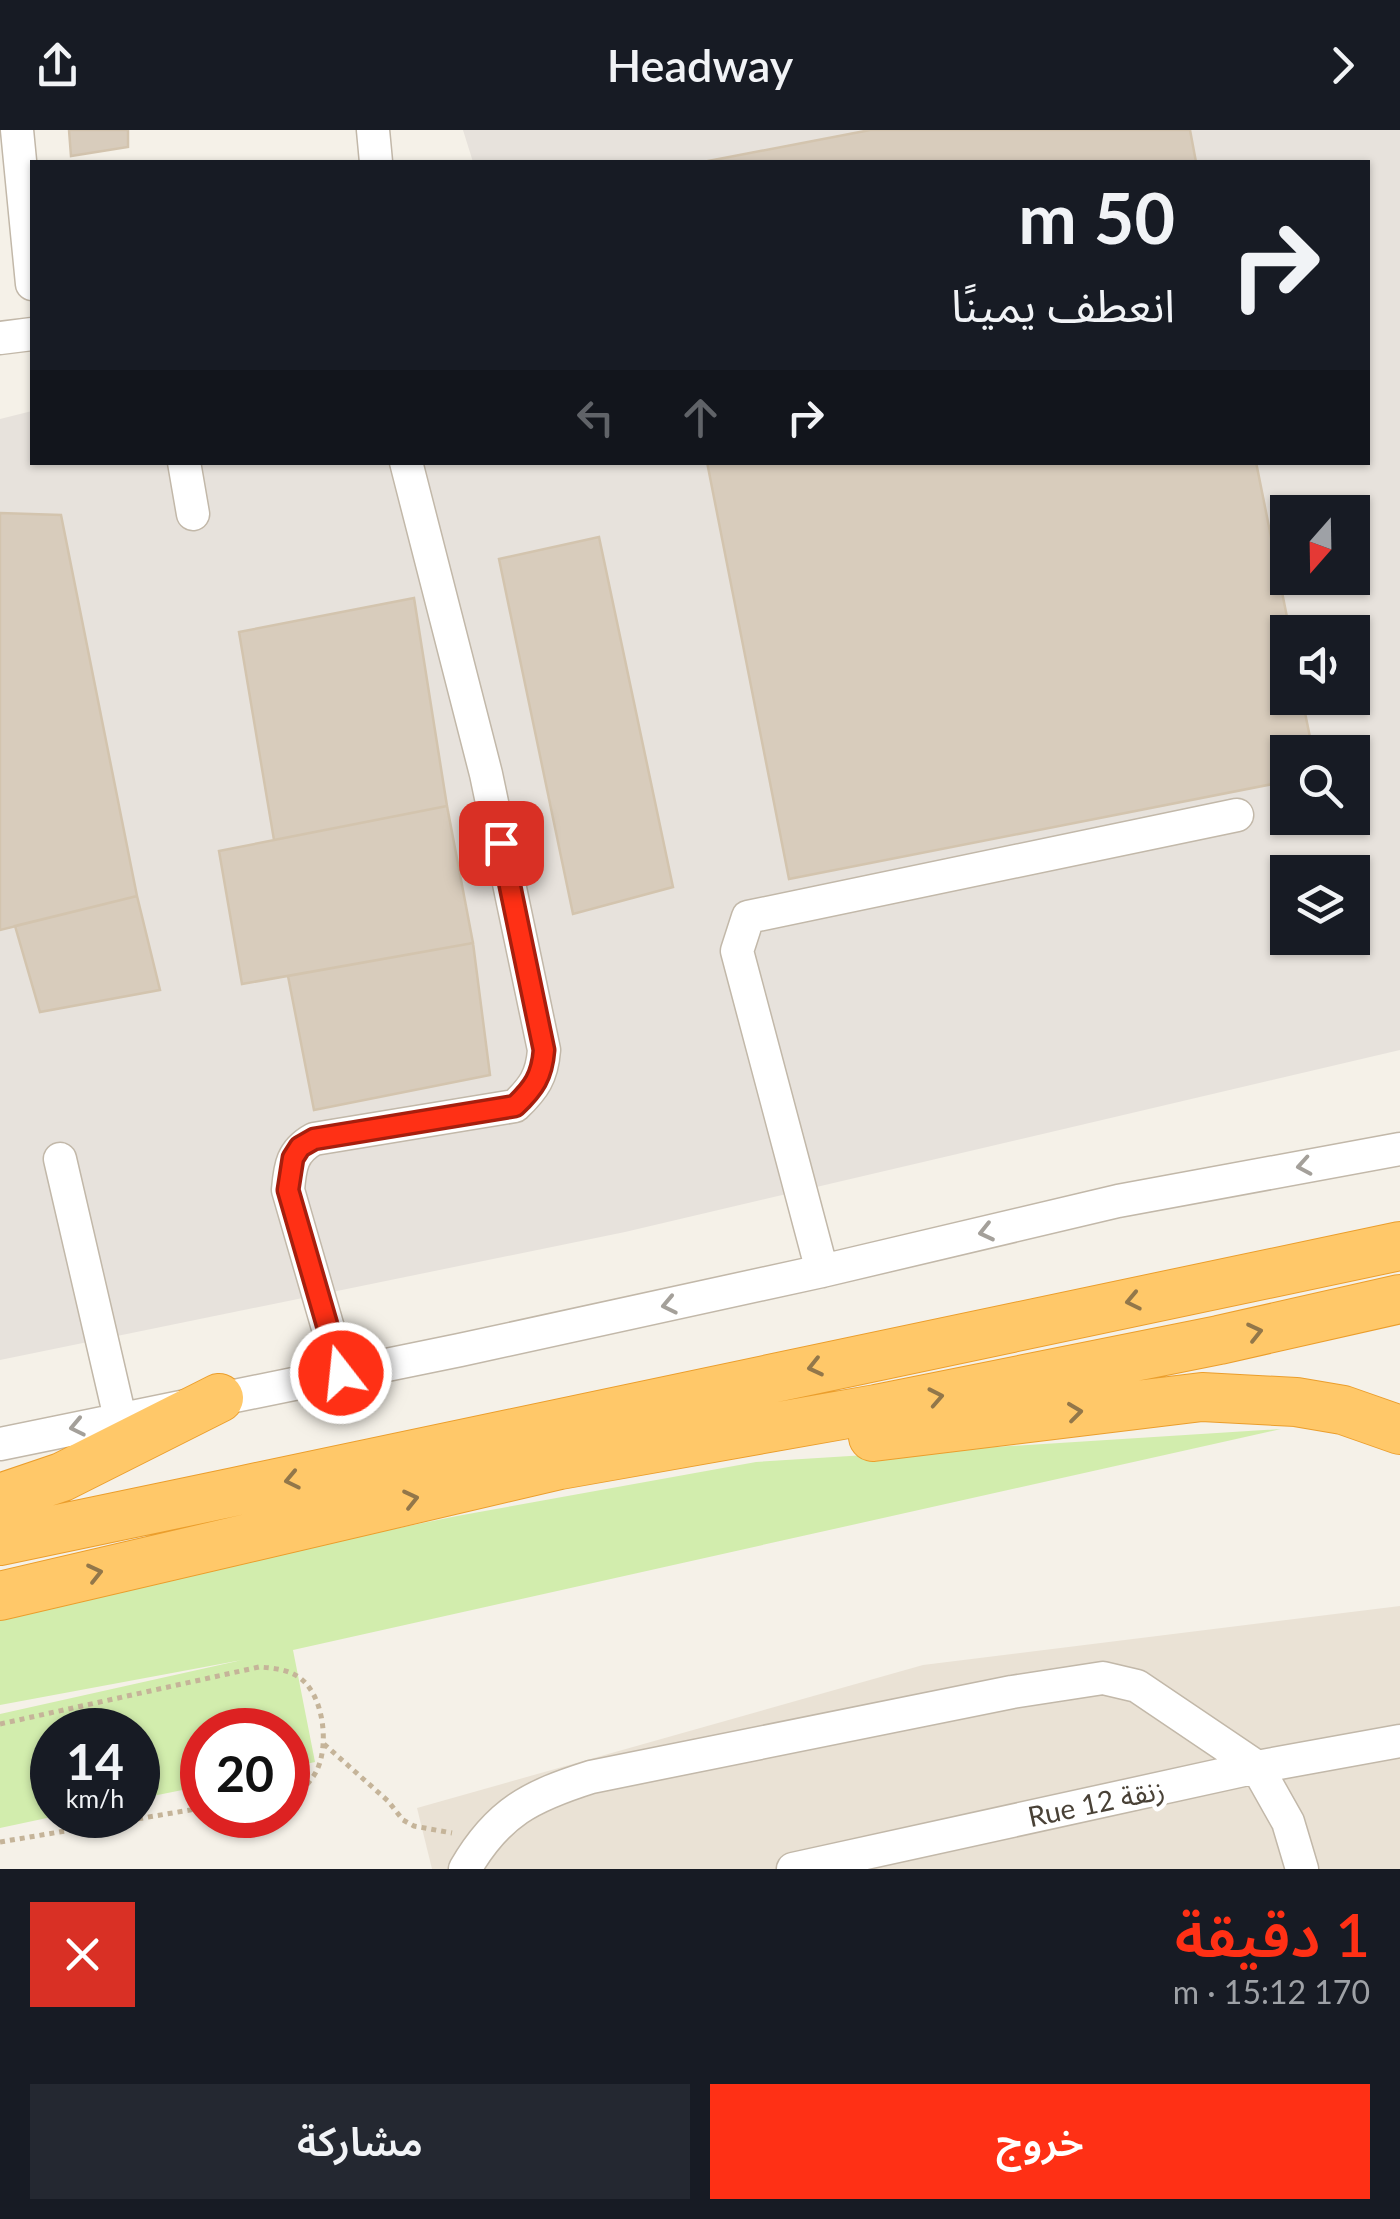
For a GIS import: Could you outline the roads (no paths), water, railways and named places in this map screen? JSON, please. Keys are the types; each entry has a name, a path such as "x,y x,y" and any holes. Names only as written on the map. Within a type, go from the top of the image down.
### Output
{"highway":[{"path":"0,1541 540,1429 844,1360 1400,1246"},
{"path":"0,1596 560,1464 876,1409 1400,1299"},
{"path":"560,1464 942,1430 1202,1397 1296,1402 1343,1410 1400,1430"},
{"path":"0,1498 62,1477 219,1398"}],"street":[{"path":"17,130 30,263"},
{"path":"373,130 376,160"},
{"path":"0,338 30,334"},
{"path":"185,465 193,514"},
{"path":"341,1373 288,1190 293,1158 300,1147 314,1139 515,1106 534,1088 542,1070 544,1050 486,774 407,465"},
{"path":"822,1271 737,951 748,916 1237,815"},
{"path":"0,1444 822,1271 1173,1189 1400,1149"},
{"path":"60,1160 120,1418"},
{"path":"465,1869 485,1840 517,1807 548,1791 591,1777 1012,1692 1104,1678 1137,1686 1257,1767 1288,1822 1302,1869"},
{"name":"Rue 12 زنقة","path":"793,1869 1257,1767 1400,1741"}]}
